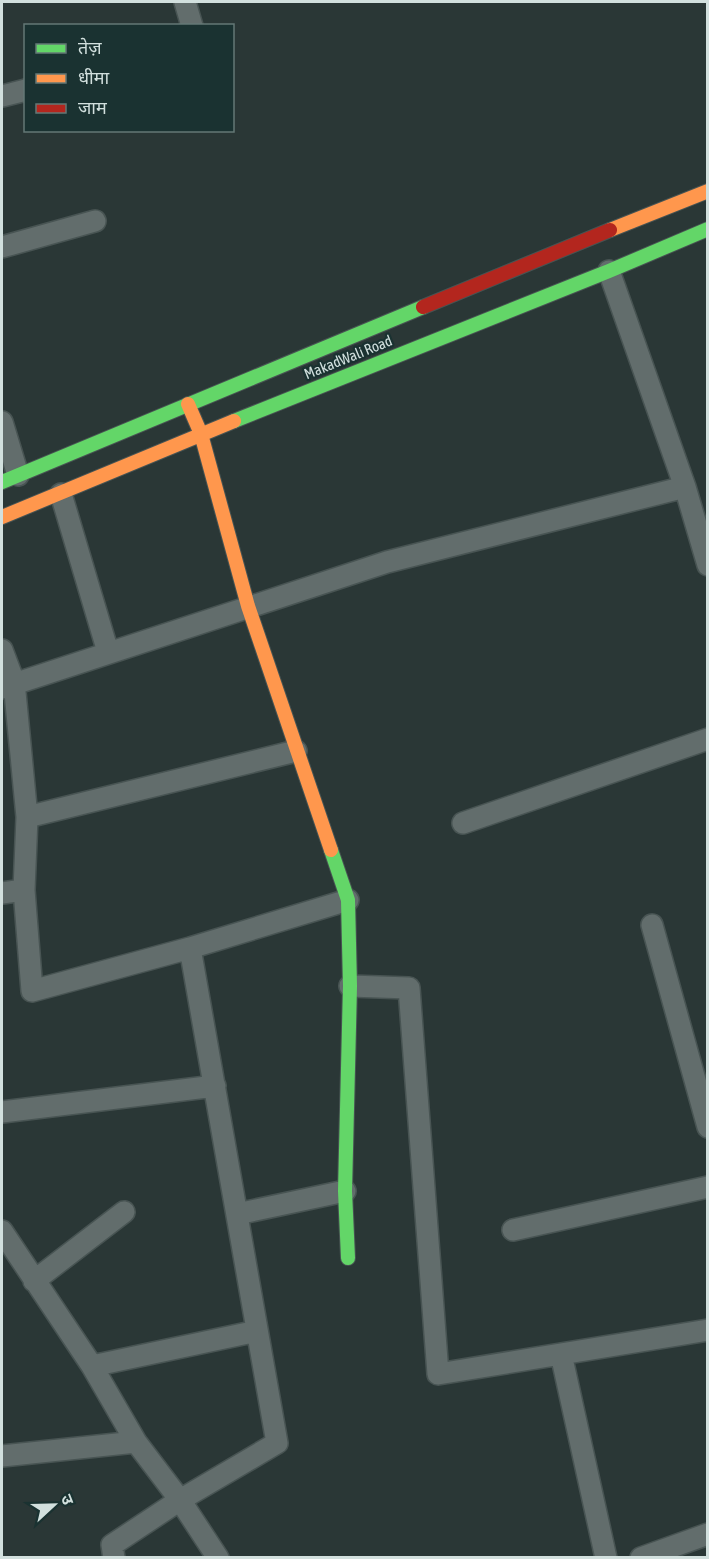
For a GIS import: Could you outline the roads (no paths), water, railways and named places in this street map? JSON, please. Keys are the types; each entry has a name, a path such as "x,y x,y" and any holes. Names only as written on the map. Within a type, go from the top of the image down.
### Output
{"street":[{"path":"185,2 191,24"},
{"path":"2,96 24,90"},
{"path":"2,422 10,478 708,191"},
{"path":"2,247 95,221"},
{"name":"MakadWali Road","path":"2,517 708,229"},
{"path":"609,271 685,487 708,565"},
{"path":"188,404 201,434 248,606 348,900 350,986 345,1191 348,1258"},
{"path":"8,685 387,562 685,487"},
{"path":"61,494 108,652"},
{"path":"2,650 27,817 24,890 32,991 190,948 348,900"},
{"path":"463,823 708,739"},
{"path":"27,817 296,751"},
{"path":"2,893 24,890"},
{"path":"652,925 708,1127"},
{"path":"114,1557 112,1545 180,1500 277,1443 190,948"},
{"path":"350,986 409,988 438,1374 708,1330"},
{"path":"2,1112 215,1086"},
{"path":"513,1230 708,1187"},
{"path":"237,1214 345,1191"},
{"path":"34,1281 124,1212"},
{"path":"2,1231 92,1366 136,1442 180,1500 218,1557"},
{"path":"92,1366 257,1331"},
{"path":"561,1354 606,1557"},
{"path":"2,1456 136,1442"},
{"path":"641,1557 708,1534"}]}
